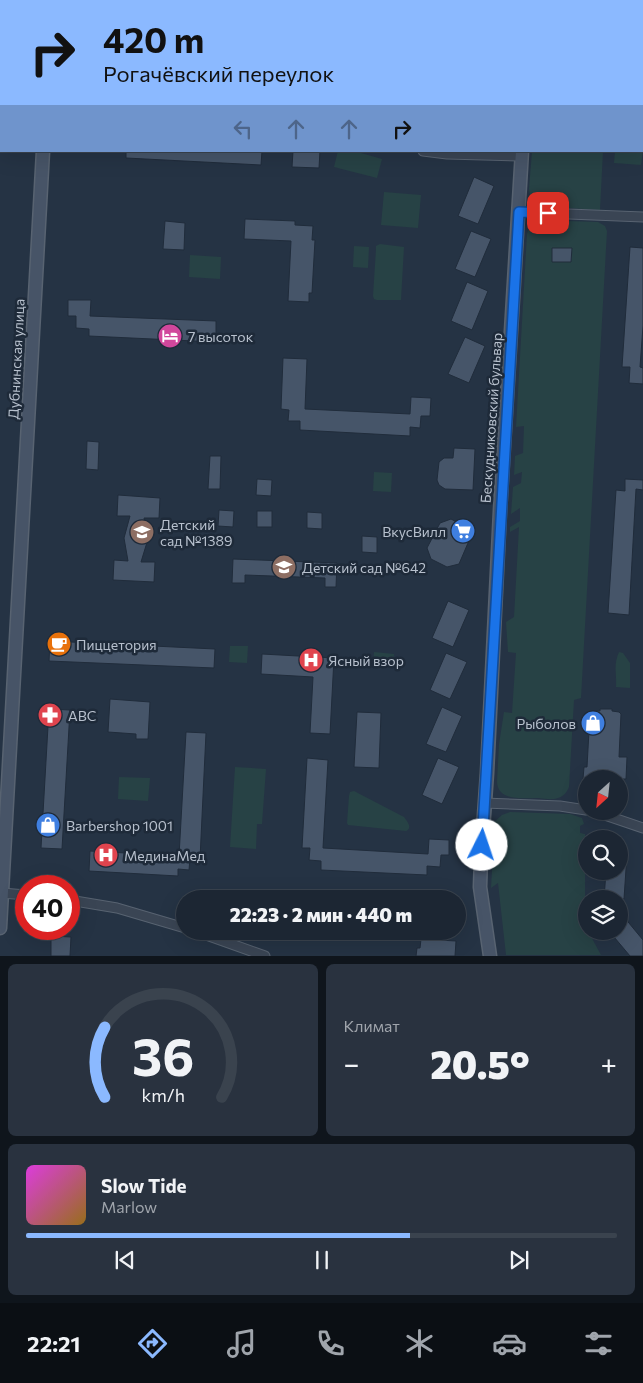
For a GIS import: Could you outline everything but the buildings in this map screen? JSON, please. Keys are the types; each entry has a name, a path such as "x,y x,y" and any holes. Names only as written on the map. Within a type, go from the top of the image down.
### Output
{"street":[{"name":"Дубнинская улица","path":"0,928 43,152"},
{"path":"432,152 447,154 522,154"},
{"name":"Бескудниковский бульвар","path":"490,956 480,886 500,511 522,154"},
{"path":"519,212 643,217"},
{"path":"484,803 560,806 578,809"},
{"path":"619,820 643,828"},
{"path":"1,893 15,894"},
{"path":"80,902 117,908 176,925"},
{"path":"220,940 265,956"}],"green space":[{"path":"338,152 358,152 382,159 377,178 334,167"},
{"path":"532,152 603,152 600,210 537,204 530,196"},
{"path":"615,152 643,152 641,165 614,163"},
{"path":"384,192 421,195 418,228 381,225"},
{"path":"537,220 598,222 605,226 607,231 581,698 574,700 569,787 562,796 556,799 513,798 502,793 498,788 497,782 499,744 504,712 512,713 516,653 508,652 506,622 514,617 519,527 510,532 510,527 520,521 520,508 511,514 513,487 521,483 522,472 514,475 515,456 523,453 524,426 516,427 527,234 529,228"},
{"path":"380,244 404,247 401,300 374,299 376,246"},
{"path":"354,246 369,247 368,268 353,267"},
{"path":"190,255 221,257 220,279 189,277"},
{"path":"374,472 392,473 391,492 373,491"},
{"path":"230,646 248,646 247,663 229,662"},
{"path":"374,652 394,654 393,667 373,666"},
{"path":"619,652 623,653 630,663 630,688 616,687 616,665"},
{"path":"235,767 266,769 262,824 257,824 256,849 230,847"},
{"path":"119,777 150,778 148,801 118,799"},
{"path":"354,791 404,817 409,824 408,830 348,825 349,796 350,792"},
{"path":"510,812 570,814 578,817 578,820 583,820 584,824 578,830 578,880 585,880 585,890 578,890 578,940 593,940 601,955 506,955 498,883 491,888 493,852 501,848 502,833 493,838 494,822 502,815"}],"place":[{"name":"7 высоток","path":"170,336"},
{"name":"ВкусВилл","path":"463,531"},
{"name":"Детский сад №1389","path":"142,532"},
{"name":"Детский сад №642","path":"284,567"},
{"name":"Пиццетория","path":"59,644"},
{"name":"Ясный взор","path":"311,660"},
{"name":"ABC","path":"50,715"},
{"name":"Рыболов","path":"593,723"},
{"name":"Barbershop 1001","path":"48,825"},
{"name":"МединаМед","path":"106,855"}],"route":[{"path":"482,845 500,511 519,212 548,213"}]}
